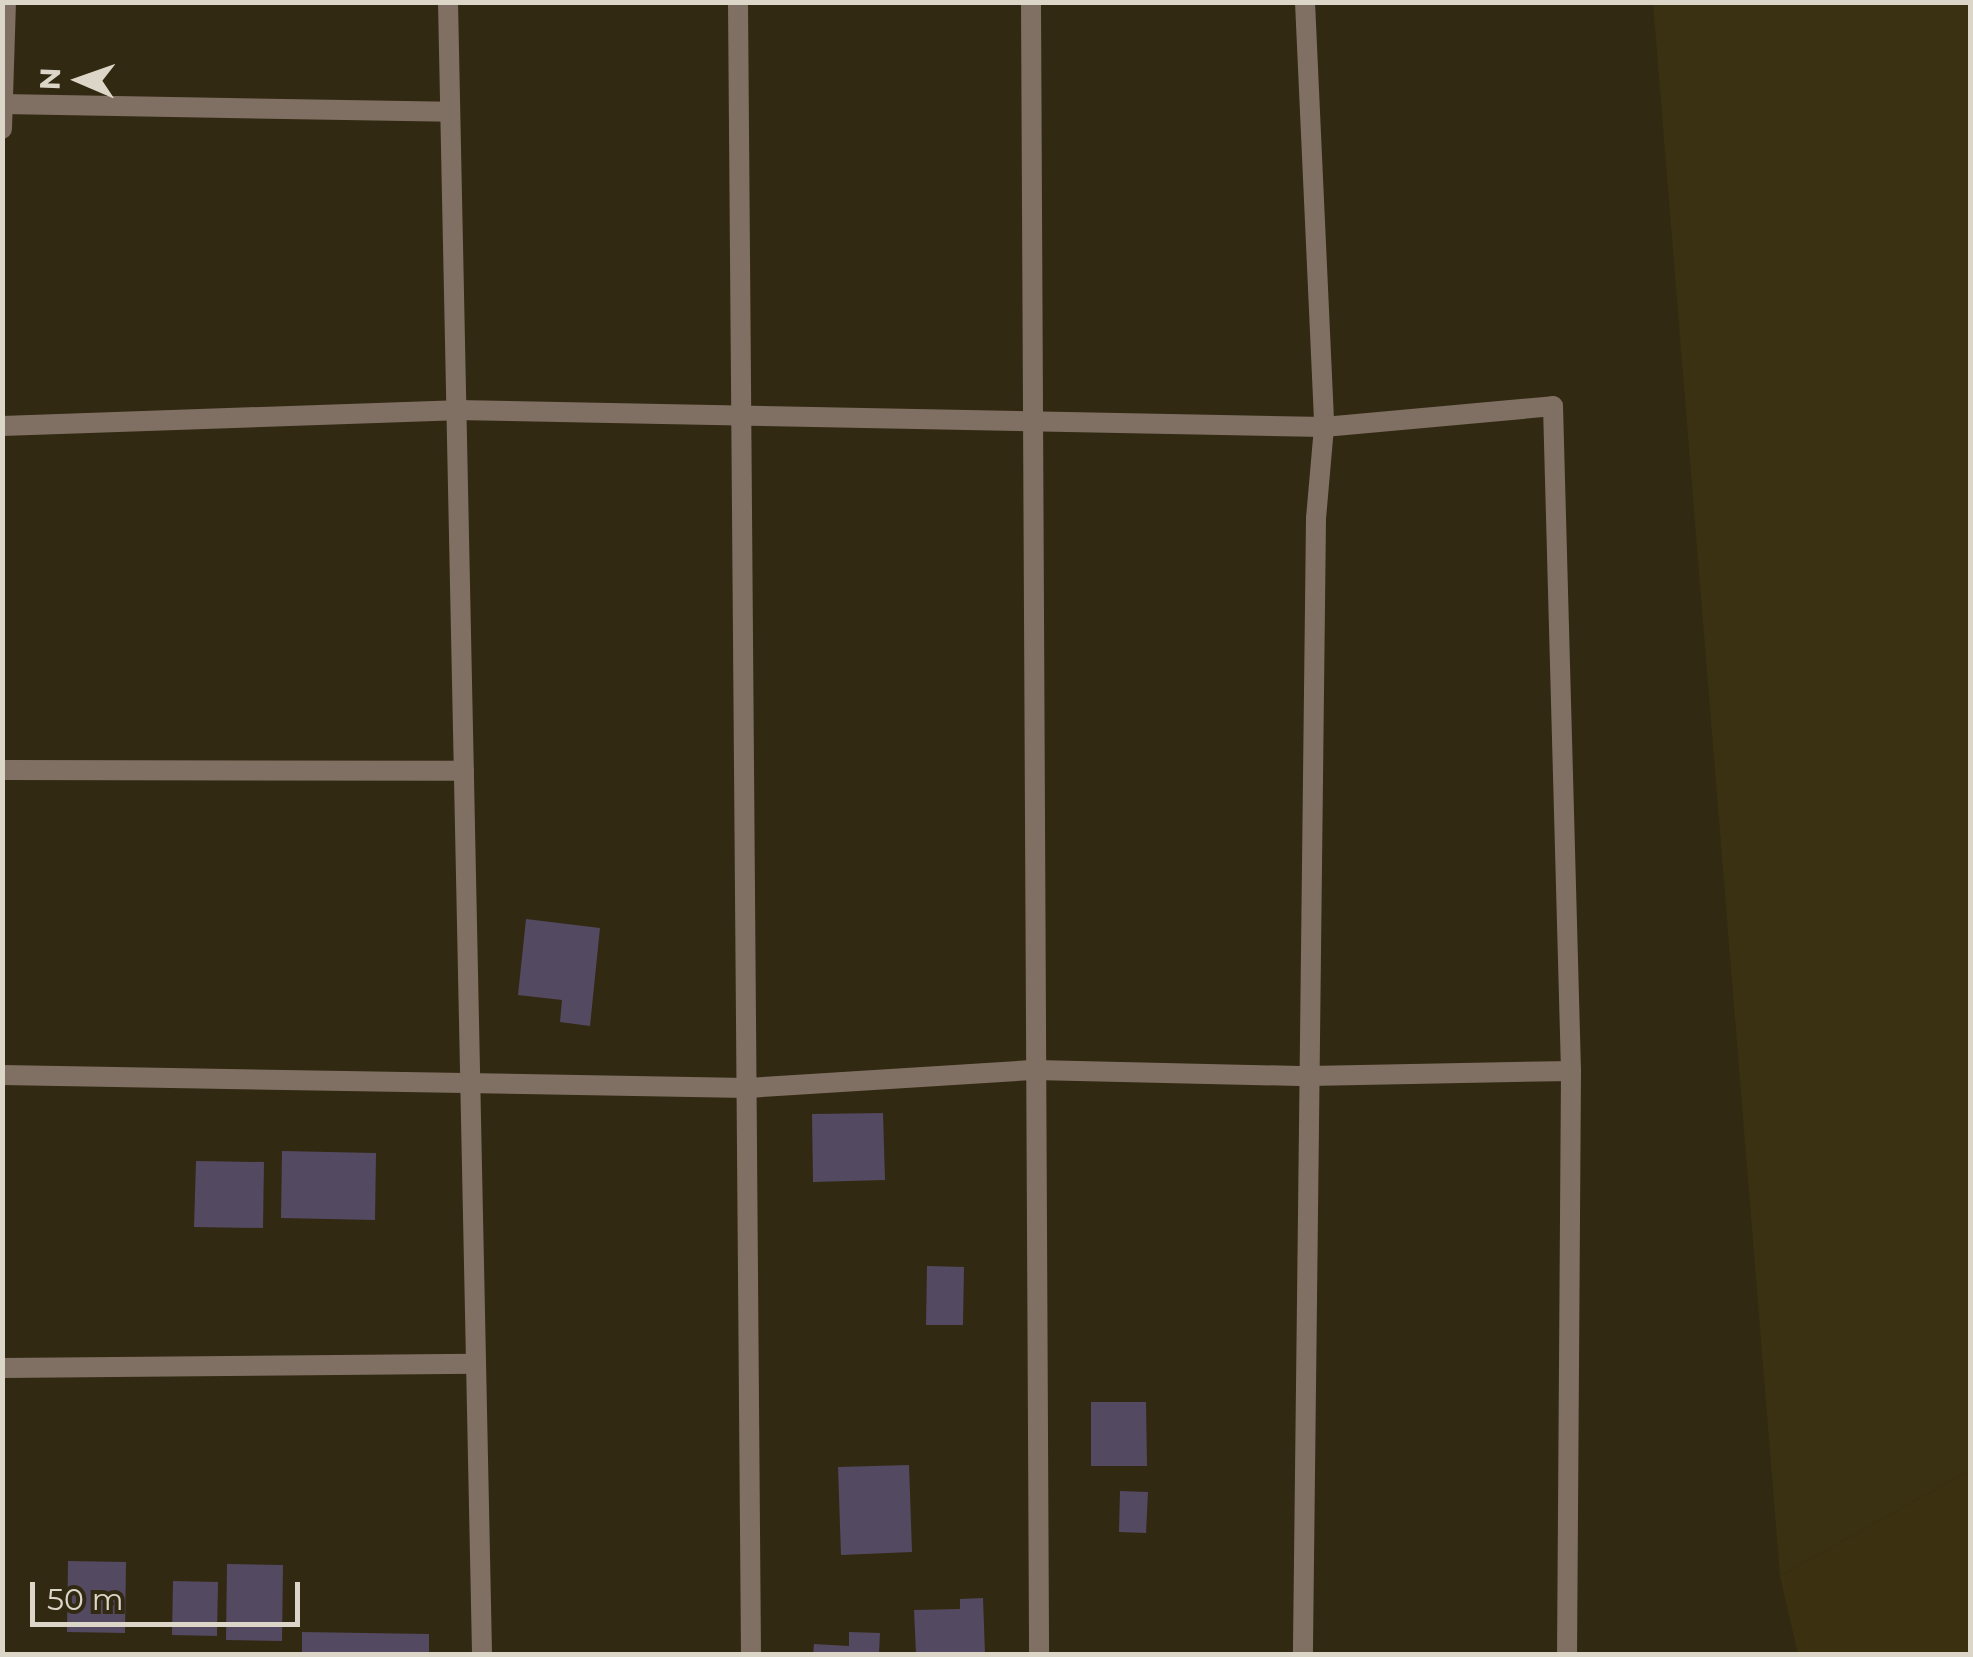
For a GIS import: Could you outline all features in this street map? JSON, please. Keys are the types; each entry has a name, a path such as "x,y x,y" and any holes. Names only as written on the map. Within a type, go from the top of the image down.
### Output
{"street":[{"path":"2,128 6,2"},
{"path":"448,2 482,1654"},
{"path":"738,2 751,1654"},
{"path":"1031,2 1039,1654"},
{"path":"1303,1654 1316,518 1324,427 1305,2"},
{"path":"3,104 450,112"},
{"path":"2,426 456,410 1324,427 1552,406 1571,1071 1567,1654"},
{"path":"2,770 464,771"},
{"path":"2,1075 747,1088 1035,1070 1309,1076 1571,1071"},
{"path":"2,1368 476,1364"}],"shaded area":[{"path":"1970,1470 1970,1654 1798,1654 1780,1576"}],"sand":[{"path":"1653,3 1970,3 1970,1470 1780,1576"}],"building":[{"path":"526,919 600,928 590,1026 560,1022 562,1000 518,995"},
{"path":"883,1113 885,1180 813,1182 812,1114"},
{"path":"282,1151 376,1153 375,1220 281,1218"},
{"path":"196,1161 264,1162 263,1228 194,1227"},
{"path":"927,1266 964,1267 963,1325 926,1325"},
{"path":"1091,1402 1146,1402 1147,1466 1091,1466"},
{"path":"909,1465 912,1552 841,1555 838,1467"},
{"path":"1120,1491 1148,1492 1146,1533 1119,1532"},
{"path":"68,1561 126,1562 125,1633 67,1632"},
{"path":"227,1564 283,1565 282,1641 226,1640"},
{"path":"173,1581 218,1582 217,1636 172,1635"},
{"path":"983,1598 985,1654 916,1654 914,1610 960,1609 960,1599"},
{"path":"302,1632 429,1634 429,1654 302,1654"},
{"path":"849,1632 880,1633 879,1654 813,1654 814,1644 849,1646"}]}
